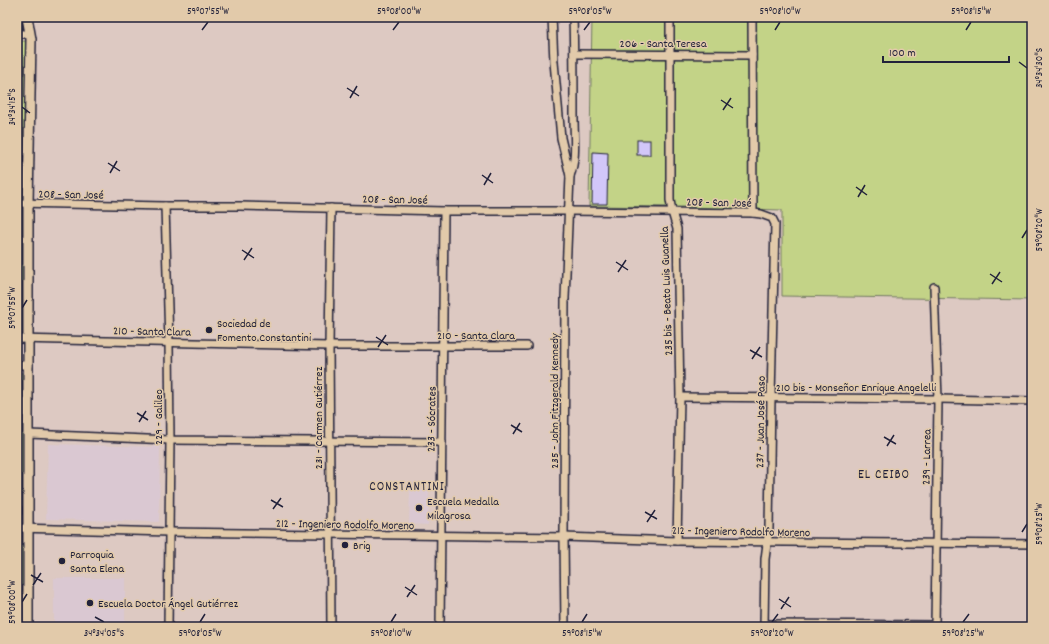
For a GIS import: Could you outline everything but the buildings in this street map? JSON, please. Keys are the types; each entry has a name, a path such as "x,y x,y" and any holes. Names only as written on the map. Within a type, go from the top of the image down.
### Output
{"street":[{"path":"17,30 18,17"},
{"path":"27,17 31,39 28,204 28,627"},
{"name":"235 - John Fitzgerald Kennedy","path":"552,17 554,62 561,138 570,176 565,298 565,627"},
{"name":"235 - John Fitzgerald Kennedy","path":"570,176 573,168 574,148 573,17"},
{"name":"235 bis - Beato Luis Guanella","path":"670,17 670,200 677,229 680,397 677,541"},
{"path":"752,17 753,213"},
{"path":"17,34 30,34"},
{"name":"206 - Santa Teresa","path":"574,54 752,55"},
{"name":"208 - San José","path":"17,203 444,211 753,213 772,218"},
{"name":"229 - Galileo","path":"165,206 170,440 168,627"},
{"name":"231 - Carmen Gutiérrez","path":"331,208 329,346 331,627"},
{"name":"233 - Sócrates","path":"440,627 444,211"},
{"name":"237 - Juan José Paso","path":"764,625 764,559 769,528 775,224 772,218"},
{"name":"239 - Larrea","path":"934,287 938,398 935,626"},
{"name":"210 - Santa Clara","path":"17,339 329,346 528,346"},
{"path":"17,365 29,365"},
{"name":"210 bis - Monseñor Enrique Angelelli","path":"680,397 938,398 1032,402"},
{"path":"28,434 170,440 442,442"},
{"name":"212 - Ingeniero Rodolfo Moreno","path":"17,528 330,535 564,537 766,543 1032,544"},
{"path":"764,625 935,626"}],"shaded area":[{"path":"48,444 160,447 159,522 46,519"},
{"name":"Escuela Medalla Milagrosa","path":"410,491 429,491 428,525 409,524"},
{"name":"Escuela Doctor Ángel Gutiérrez","path":"54,578 125,578 125,627 54,627"}],"green space":[{"path":"592,17 1032,17 1032,300 782,296 782,210 589,206"},
{"path":"19,41 27,41 24,196 17,195"},
{"path":"17,211 25,211 24,335 17,335"},
{"path":"18,373 25,373 24,518 17,518"},
{"path":"17,536 24,537 24,627 17,627"}],"place":[{"name":"Sociedad de Fomento Constantini","path":"209,330"},
{"name":"Escuela Medalla Milagrosa","path":"419,508"},
{"name":"Brig","path":"345,545"},
{"name":"Parroquia Santa Elena","path":"62,561"},
{"name":"Escuela Doctor Ángel Gutiérrez","path":"90,603"}],"district":[{"name":"EL CEIBO","path":"884,473"},
{"name":"CONSTANTINI","path":"407,485"}]}
